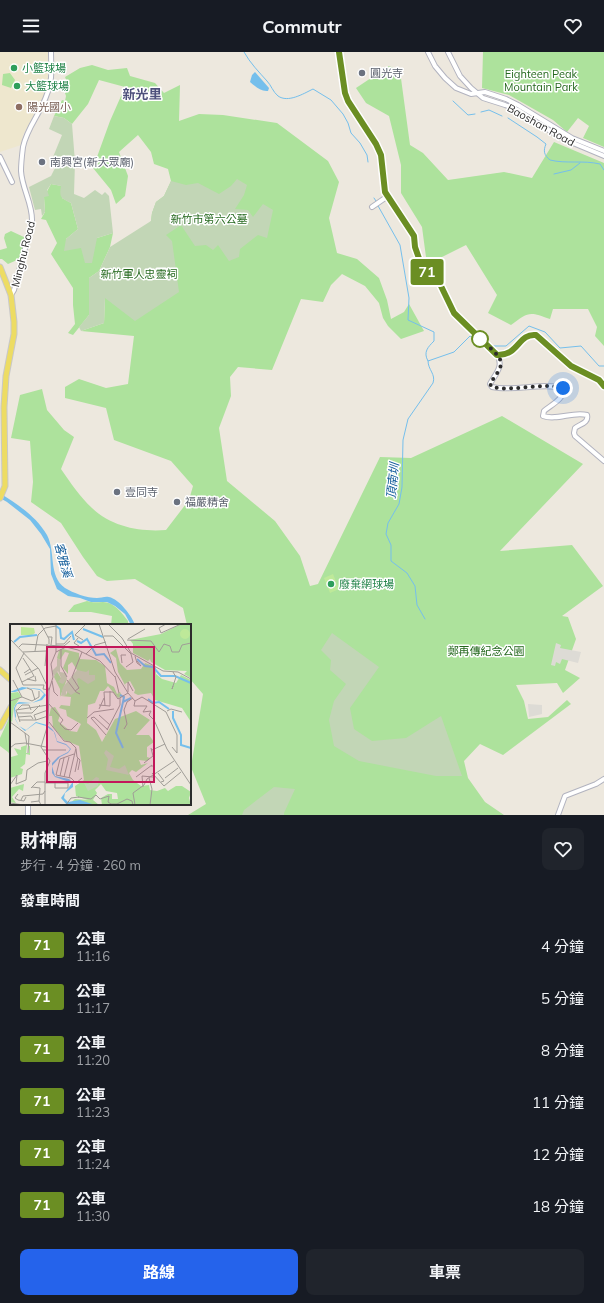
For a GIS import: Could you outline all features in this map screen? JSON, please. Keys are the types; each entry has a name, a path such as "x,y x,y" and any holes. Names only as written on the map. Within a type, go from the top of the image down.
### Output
{"main road":[{"path":"0,266 11,295"},
{"name":"Minghu Road","path":"0,498 5,486 4,407 6,376 14,334 11,295"},
{"path":"0,670 10,679"},
{"path":"0,727 10,709"}],"street":[{"name":"Minghu Road","path":"11,295 14,290 33,213 21,172 23,147 27,135 47,95 51,79 51,52"},
{"path":"339,52 345,93 348,101 376,144 381,155 385,192 414,236 415,247 421,264 440,284 454,313 497,355 501,363 490,384 492,387 502,389 547,387 563,388 563,394 544,411 543,416 550,418 587,415 587,421 575,428 575,436 604,461"},
{"path":"428,52 435,66 452,85 472,94 479,94"},
{"name":"Baoshan Road","path":"448,52 460,76 483,98 505,104 518,110 561,138 604,156"},
{"name":"Baoshan Road","path":"479,94 485,92 506,99 572,138 604,151"},
{"path":"0,157 12,182"},
{"path":"372,207 388,196"},
{"path":"497,355 505,355 511,352 526,336 536,335 571,366 599,380 604,386"},
{"path":"558,815 565,796 596,784 604,779"}],"shaded area":[{"name":"陽光國小","path":"0,52 48,52 48,77 45,94 23,135 21,145 0,152"},
{"path":"556,643 561,645 560,648 581,652 578,663 562,659 560,664 556,662 555,666 551,665"},
{"path":"528,704 542,705 542,714 529,717"}],"green space":[{"name":"Eighteen Peak Mountain Park","path":"483,52 604,52 604,147 583,138 589,126 578,118 567,132 553,120 509,95 482,88"},
{"path":"92,65 108,70 127,68 130,76 155,83 164,93 180,85 179,121 199,114 223,115 277,123 328,161 339,182 329,218 337,253 357,259 379,278 387,300 391,319 404,312 409,304 424,331 401,339 388,326 383,318 379,303 365,286 342,274 331,285 323,302 301,299 272,370 238,367 230,377 231,396 219,428 227,481 275,521 300,556 310,586 318,584 380,457 411,458 502,416 583,464 500,551 572,545 603,586 562,616 568,617 576,639 565,670 580,678 563,693 557,683 516,685 524,701 528,719 548,717 567,700 571,704 503,755 480,744 464,761 468,778 485,802 504,815 188,815 206,804 191,767 203,694 191,680 191,624 187,624 183,608 135,579 107,581 97,576 61,523 31,502 33,482 30,441 11,438 20,395 42,389 47,410 64,430 74,437 61,469 75,489 92,508 108,520 127,527 146,530 166,530 189,500 193,486 171,461 114,440 106,408 65,398 65,387 79,379 106,388 128,384 134,336 81,331 104,323 105,298 151,221 156,202 164,196 171,181 168,169 154,164 151,152 138,135 119,152 128,176 125,196 116,204 111,190 93,168 110,121 125,87 99,80 88,104 72,124 64,118 54,116 62,100 65,101 65,93 70,90 65,77 80,68"},
{"path":"389,66 400,71 410,145 423,153 448,180 504,172 532,178 554,142 604,163 604,346 595,336 597,327 588,309 553,309 550,319 529,314 521,317 511,325 488,313 497,295 466,245 438,259 443,278 426,257 422,227 401,193 401,165 389,116 366,103 356,88"},
{"path":"10,73 15,80 11,88 2,85 3,74"},
{"path":"54,116 64,118 72,124 75,162 74,194 84,198 95,190 102,195 105,192 109,196 113,233 97,238 92,263 85,263 81,248 64,251 66,239 78,229 71,203 63,199 60,193 61,186 51,184 47,190 49,196 44,197 45,212 42,216 41,209 35,210 29,187 51,176 59,160 53,157 62,135 49,129"},
{"path":"237,179 247,185 244,195 235,209 248,210 253,217 263,204 273,210 267,238 258,235 240,249 239,257 229,261 218,245 213,250 206,245 195,246 181,225 166,235 172,241 179,292 135,321 105,298 104,323 81,331 79,327 89,315 89,278 99,271 110,247 151,221 156,202 164,196 171,181 186,185 198,183 219,194 231,186"},
{"path":"51,184 62,186 62,198 71,203 78,229 66,239 97,238 113,233 110,247 99,271 89,278 89,315 73,335 68,333 75,324 73,288 51,254 57,243 46,220 41,219 45,212 44,197"},
{"path":"11,231 26,238 20,260 8,264 0,259 0,250 7,248 4,238 5,234"},
{"name":"廢棄網球場","path":"333,574 339,589 330,593 324,578"},
{"path":"87,601 107,602 117,608 128,621 128,624 111,624 112,616 91,612 68,612 74,605"},
{"path":"332,633 379,667 350,708 354,729 372,741 406,738 441,716 462,776 436,776 359,761 334,746 329,720 334,701 346,684 330,670 331,660 321,650"},
{"path":"10,716 10,755 0,746 0,738"},
{"path":"274,787 295,789 284,815 242,815 244,810"}],"water":[{"path":"255,72 269,88 268,91 261,90 250,82 252,75"},
{"name":"客雅溪","path":"0,493 26,511 43,528 50,542 56,577 65,588 93,598 113,598 125,608 134,624 130,624 125,614 107,602 91,602 68,596 57,589 51,574 50,549 41,534 30,520 0,498"}],"waterway":[{"path":"244,52 278,96 286,99 313,89 331,100 343,114 351,133 360,143 367,155 368,162"},
{"path":"453,101 468,115 475,114"},
{"path":"481,112 489,110 502,116"},
{"path":"508,118 546,144 545,153 550,160 600,164 604,170"},
{"path":"554,174 571,170 580,163"},
{"path":"377,204 400,245 409,298 408,320 434,332 434,341 426,352 428,361 454,352 470,336 479,340"},
{"path":"491,346 506,346 529,326 545,332 560,348 581,346 599,366 604,366"},
{"name":"頂南圳","path":"425,619 417,605 415,586 407,573 391,561 391,545 386,534 388,523 399,504 402,487 403,440 408,419 434,380 428,361"}],"bus line":[{"name":"71","path":"339,52 345,93 348,101 376,144 381,155 385,192 414,236 415,247 421,264 424,269 440,284 454,313 497,355 505,355 511,352 526,336 536,335 571,366 599,380 604,386"}],"place":[{"name":"小籃球場","path":"14,68"},
{"name":"圓光寺","path":"362,73"},
{"name":"大籃球場","path":"17,86"},
{"name":"陽光國小","path":"19,107"},
{"name":"南興宮(新大眾廟)","path":"42,162"},
{"name":"壹同寺","path":"117,492"},
{"name":"福嚴精舍","path":"177,502"},
{"name":"廢棄網球場","path":"331,584"}],"district":[{"name":"新光里","path":"142,94"}],"route":[{"path":"480,339 497,355 501,363 490,384 492,387 506,389 528,387 563,388"}],"park label":[{"name":"新竹市第六公墓","path":"209,219"},
{"name":"新竹軍人忠靈祠","path":"139,274"},
{"name":"鄭再傳紀念公園","path":"486,651"}]}
